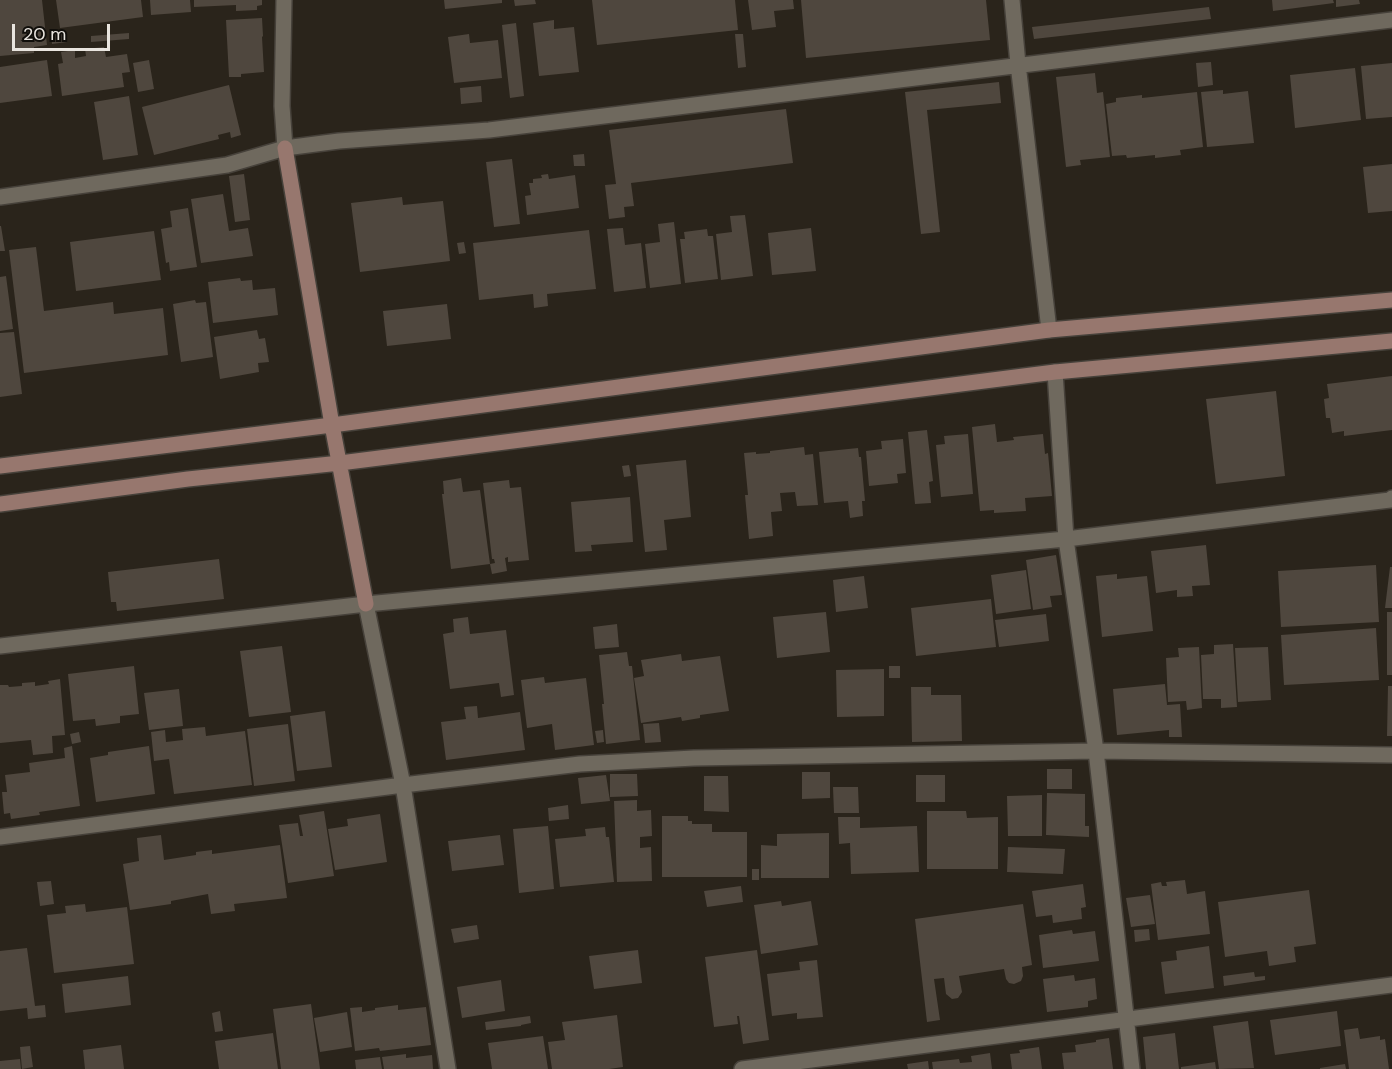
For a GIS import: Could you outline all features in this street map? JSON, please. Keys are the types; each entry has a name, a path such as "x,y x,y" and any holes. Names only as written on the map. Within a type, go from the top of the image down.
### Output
{"street":[{"path":"284,0 282,106 285,148 332,425 403,785 448,1069"},
{"path":"1012,0 1049,330"},
{"path":"0,197 227,165 285,148 339,141 489,130 1392,20"},
{"path":"0,466 332,425 1049,330 1392,300"},
{"path":"0,504 1055,372 1392,340"},
{"path":"1055,372 1066,539 1096,751 1132,1069"},
{"path":"0,646 366,604 1066,539 1392,498"},
{"path":"0,837 580,764 694,758 1096,751 1392,755"},
{"path":"742,1069 1392,985"}],"building":[{"path":"0,0 42,0 47,45 34,47 34,53 0,56"},
{"path":"56,0 141,0 143,17 60,28"},
{"path":"150,0 190,0 191,12 151,15"},
{"path":"194,0 262,0 262,5 257,6 257,10 236,11 236,5 194,7"},
{"path":"444,0 502,0 502,3 445,9"},
{"path":"514,0 535,0 536,4 515,6"},
{"path":"592,0 735,0 738,30 597,45"},
{"path":"748,0 793,0 794,9 774,11 776,27 752,30"},
{"path":"801,0 986,0 990,40 806,58"},
{"path":"1272,0 1333,0 1334,3 1273,11"},
{"path":"1336,0 1359,0 1360,4 1336,7"},
{"path":"1209,7 1211,19 1034,39 1032,27"},
{"path":"262,18 264,72 229,77 226,20"},
{"path":"554,20 554,29 574,27 579,72 539,76 533,23"},
{"path":"516,23 524,96 510,98 502,25"},
{"path":"66,32 67,42 52,44 51,33"},
{"path":"129,33 129,39 91,42 91,36"},
{"path":"469,34 470,43 498,40 502,78 454,83 448,37"},
{"path":"735,34 743,34 746,67 738,68"},
{"path":"104,47 106,57 127,54 130,72 122,73 124,87 62,96 58,64 63,63 61,52 75,50 75,58 86,56 85,49"},
{"path":"47,60 52,96 0,103 0,67"},
{"path":"149,60 154,89 138,92 133,63"},
{"path":"1211,62 1213,85 1198,87 1196,63"},
{"path":"1392,63 1392,117 1366,119 1361,66"},
{"path":"1355,68 1361,120 1295,128 1290,75"},
{"path":"1095,73 1097,93 1103,92 1110,157 1080,160 1081,165 1066,167 1056,77"},
{"path":"999,82 1001,103 927,110 940,232 921,234 905,92"},
{"path":"229,85 241,135 231,138 230,132 218,135 219,139 154,155 142,107"},
{"path":"481,86 482,102 461,104 460,88"},
{"path":"1223,90 1223,94 1248,91 1254,143 1207,147 1201,92"},
{"path":"1197,92 1203,147 1180,150 1181,155 1155,158 1155,155 1127,158 1126,155 1112,156 1106,104 1116,102 1116,98 1142,95 1142,98"},
{"path":"129,96 138,155 103,160 94,102"},
{"path":"786,109 793,163 631,183 634,206 624,207 625,217 609,219 605,185 616,184 609,130"},
{"path":"584,154 585,166 574,166 573,155"},
{"path":"512,159 520,224 494,227 486,162"},
{"path":"1392,164 1392,211 1368,213 1363,167"},
{"path":"244,174 250,220 235,222 229,176"},
{"path":"548,174 549,179 575,175 579,208 527,215 525,196 531,195 529,183 533,183 533,179 542,178 541,175"},
{"path":"223,194 229,231 248,228 253,256 201,263 191,199"},
{"path":"402,197 403,205 443,201 450,261 360,272 351,203"},
{"path":"188,208 197,267 170,271 169,262 166,263 161,229 172,227 170,211"},
{"path":"745,215 753,276 721,280 716,234 732,232 730,216"},
{"path":"674,222 681,284 650,288 645,244 660,242 658,224"},
{"path":"1,226 5,251 0,251"},
{"path":"623,228 625,245 641,243 646,288 614,292 607,229"},
{"path":"811,228 816,271 772,275 768,233"},
{"path":"707,229 708,236 713,236 718,279 685,283 680,239 685,239 684,232"},
{"path":"589,230 596,289 547,294 548,306 534,308 533,294 479,300 473,243"},
{"path":"154,231 161,280 76,291 70,242"},
{"path":"464,242 466,253 459,254 457,243"},
{"path":"36,247 44,311 113,302 114,314 163,308 168,355 24,373 9,250"},
{"path":"6,276 13,329 0,331 0,277"},
{"path":"240,278 241,281 252,280 253,290 275,288 278,315 213,323 208,282"},
{"path":"195,300 196,303 206,302 213,357 181,362 173,304"},
{"path":"447,304 451,339 387,346 383,311"},
{"path":"257,330 259,339 265,338 269,362 258,363 259,372 220,379 214,337"},
{"path":"14,332 22,394 0,397 0,333"},
{"path":"1392,376 1392,430 1344,436 1344,431 1332,433 1330,418 1326,418 1324,399 1329,398 1327,384"},
{"path":"1276,391 1285,476 1216,484 1206,399"},
{"path":"995,424 997,442 1014,440 1013,437 1043,434 1045,454 1048,453 1052,496 1025,498 1026,511 994,513 994,510 980,511 972,427"},
{"path":"927,430 933,481 929,482 931,503 915,504 908,432"},
{"path":"968,434 973,494 941,497 936,445 945,444 944,436"},
{"path":"903,439 906,473 897,474 898,483 869,486 866,451 882,449 881,441"},
{"path":"804,447 805,455 813,454 818,505 797,506 795,492 780,493 782,511 771,512 773,536 749,539 744,453 770,453 770,451"},
{"path":"858,448 865,501 862,501 863,516 850,518 848,501 824,503 819,452"},
{"path":"686,460 691,517 664,520 667,550 645,552 636,465"},
{"path":"629,465 631,476 624,477 622,466"},
{"path":"461,478 463,492 480,490 490,564 451,569 442,494 444,494 443,481"},
{"path":"509,480 510,488 521,487 529,560 508,562 508,557 505,558 507,571 492,574 490,564 495,563 492,559 483,483"},
{"path":"630,497 633,542 591,545 592,551 575,552 571,502"},
{"path":"1206,545 1210,585 1192,586 1193,596 1177,597 1177,590 1156,593 1151,551"},
{"path":"1056,555 1062,595 1050,596 1052,607 1033,610 1026,560"},
{"path":"219,559 224,599 117,611 116,602 111,602 108,572"},
{"path":"1376,565 1379,622 1281,627 1278,571"},
{"path":"1390,567 1392,567 1392,608 1385,608"},
{"path":"1026,570 1031,609 996,614 991,575"},
{"path":"1117,574 1117,579 1147,576 1153,631 1102,637 1096,576"},
{"path":"864,576 868,608 836,612 833,580"},
{"path":"991,599 996,647 916,656 911,608"},
{"path":"826,612 830,652 777,658 773,617"},
{"path":"1387,612 1392,612 1392,675 1387,675"},
{"path":"1046,614 1049,641 999,647 995,620"},
{"path":"468,617 470,634 506,630 514,695 501,697 499,683 450,689 443,634 454,632 453,619"},
{"path":"617,624 619,647 595,649 593,627"},
{"path":"1376,628 1379,680 1284,685 1281,635"},
{"path":"1233,644 1237,707 1221,708 1221,699 1203,699 1201,655 1214,654 1214,645"},
{"path":"282,646 291,712 249,717 240,651"},
{"path":"1199,647 1202,708 1187,710 1186,701 1168,702 1166,658 1179,657 1178,648"},
{"path":"1268,647 1271,700 1238,702 1235,648"},
{"path":"627,652 629,666 632,666 640,740 606,744 599,655"},
{"path":"681,654 682,661 720,656 729,711 700,715 700,718 682,721 681,717 641,723 634,678 644,676 641,660"},
{"path":"134,666 139,714 120,716 120,723 96,726 95,719 73,721 68,674"},
{"path":"889,666 900,666 900,678 889,678"},
{"path":"884,669 884,716 837,717 836,670"},
{"path":"544,677 545,683 586,678 594,745 555,750 552,724 527,728 521,680"},
{"path":"60,679 65,735 52,736 53,753 33,755 31,740 0,743 0,685 22,686 22,683 35,682 35,686 49,684 48,681"},
{"path":"1165,684 1167,705 1180,704 1182,737 1169,737 1169,730 1117,735 1113,689"},
{"path":"1388,686 1392,686 1392,736 1387,736"},
{"path":"911,687 931,687 931,695 961,695 962,741 912,742"},
{"path":"179,689 183,726 149,730 144,693"},
{"path":"477,706 478,718 520,712 525,750 446,760 441,722 466,719 464,707"},
{"path":"325,711 332,767 297,771 290,716"},
{"path":"659,723 661,742 645,743 643,724"},
{"path":"288,724 295,781 254,786 247,729"},
{"path":"205,727 206,736 245,731 252,785 174,794 169,759 154,761 151,732 165,730 166,742 183,740 182,729"},
{"path":"603,730 604,742 597,743 595,731"},
{"path":"79,732 81,742 72,744 70,734"},
{"path":"72,746 80,806 11,819 10,813 4,814 2,792 7,792 5,775 30,772 29,763 65,758 64,748"},
{"path":"149,746 155,794 96,802 90,758 108,755 108,752"},
{"path":"1047,769 1072,769 1072,789 1047,789"},
{"path":"802,772 830,772 830,798 802,799"},
{"path":"610,774 637,774 638,796 610,797"},
{"path":"606,775 610,801 581,804 578,778"},
{"path":"916,775 945,775 945,802 916,802"},
{"path":"704,776 728,776 729,812 704,811"},
{"path":"833,787 858,787 859,813 834,813"},
{"path":"1047,793 1085,794 1085,826 1089,826 1089,837 1046,835"},
{"path":"1042,795 1042,836 1008,836 1007,796"},
{"path":"637,800 637,811 651,810 652,836 640,837 640,848 651,847 652,881 617,882 614,801"},
{"path":"568,805 569,819 549,821 548,808"},
{"path":"324,811 334,876 288,883 279,825 298,823 300,836 303,836 299,815"},
{"path":"927,811 966,811 967,818 998,817 998,869 927,869"},
{"path":"380,814 387,862 335,870 328,829 348,826 347,819"},
{"path":"662,816 688,816 688,821 692,821 692,824 712,824 712,832 747,832 747,877 662,877"},
{"path":"838,817 860,817 860,828 917,826 919,872 851,874 850,843 839,844"},
{"path":"548,826 554,889 519,893 513,829"},
{"path":"605,827 606,837 609,837 614,882 560,887 555,839 586,836 585,829"},
{"path":"829,833 829,878 761,878 761,845 777,846 777,834"},
{"path":"161,835 164,860 196,855 196,852 212,850 212,854 280,845 287,898 234,904 235,911 211,914 208,894 171,901 171,904 130,910 123,864 139,861 137,838"},
{"path":"500,835 504,865 452,871 448,841"},
{"path":"1008,847 1065,849 1063,874 1007,872"},
{"path":"752,869 759,869 759,880 752,880"},
{"path":"1185,880 1187,894 1205,891 1210,934 1158,940 1151,884 1161,882 1162,886 1167,886 1166,882"},
{"path":"51,881 54,904 40,906 37,882"},
{"path":"1083,884 1086,907 1081,908 1082,919 1053,923 1052,915 1036,917 1032,891"},
{"path":"741,886 743,902 707,907 704,891"},
{"path":"1309,890 1316,944 1294,947 1296,962 1269,966 1267,951 1225,957 1218,902"},
{"path":"1150,895 1155,924 1131,927 1126,898"},
{"path":"781,901 782,906 811,901 818,945 761,954 754,905"},
{"path":"85,904 86,912 127,907 134,964 54,973 47,915 66,913 65,906"},
{"path":"1023,904 1032,965 1022,967 1021,981 1014,984 1009,983 1004,969 959,976 962,992 958,998 952,999 946,994 944,978 934,979 940,1020 927,1022 915,919"},
{"path":"477,925 479,939 454,943 451,929"},
{"path":"1149,929 1150,940 1135,942 1134,930"},
{"path":"1072,930 1073,934 1095,931 1099,961 1043,968 1039,935"},
{"path":"1209,946 1214,988 1165,994 1161,962 1177,960 1176,951"},
{"path":"27,948 35,1006 45,1005 46,1017 28,1019 27,1008 0,1011 0,951"},
{"path":"638,950 642,983 594,989 589,956"},
{"path":"757,950 769,1040 743,1044 739,1016 737,1016 738,1024 714,1027 705,957"},
{"path":"817,960 823,1017 797,1019 797,1013 772,1016 767,974 800,970 799,962"},
{"path":"1254,972 1255,977 1265,976 1265,980 1224,986 1223,976"},
{"path":"1074,975 1075,981 1095,978 1097,999 1088,1001 1088,1007 1047,1012 1043,979"},
{"path":"128,976 131,1005 65,1013 62,984"},
{"path":"501,980 505,1011 462,1018 457,987"},
{"path":"311,1004 320,1069 281,1069 273,1009"},
{"path":"398,1005 398,1010 426,1007 431,1045 380,1051 379,1048 355,1051 350,1008 362,1007 362,1012"},
{"path":"220,1011 223,1031 215,1032 212,1013"},
{"path":"1337,1011 1341,1046 1275,1055 1270,1020"},
{"path":"347,1012 352,1047 320,1052 314,1018"},
{"path":"617,1015 623,1067 552,1069 548,1042 565,1040 562,1022"},
{"path":"530,1016 531,1023 486,1030 485,1022"},
{"path":"1248,1021 1254,1068 1219,1069 1213,1026"},
{"path":"1358,1028 1360,1039 1380,1036 1380,1040 1385,1039 1389,1069 1349,1069 1344,1030"},
{"path":"273,1033 278,1069 219,1069 215,1041"},
{"path":"1175,1033 1179,1069 1146,1069 1143,1037"},
{"path":"543,1036 548,1069 492,1069 488,1043"},
{"path":"1109,1038 1113,1069 1064,1069 1062,1053 1076,1052 1075,1045"},
{"path":"121,1045 124,1069 85,1069 83,1050"},
{"path":"30,1046 33,1067 22,1069 20,1047"},
{"path":"1039,1047 1042,1069 1012,1069 1010,1054"},
{"path":"990,1053 992,1069 933,1069 932,1062 959,1059 960,1063 972,1062 971,1056"},
{"path":"406,1054 406,1058 432,1055 433,1069 384,1069 382,1057"},
{"path":"380,1057 382,1069 356,1069 355,1060"},
{"path":"20,1059 21,1069 0,1069 0,1061"},
{"path":"928,1061 929,1069 908,1069 907,1064"},
{"path":"1215,1062 1216,1069 1181,1069 1181,1067"},
{"path":"1345,1064 1346,1069 1320,1069 1320,1068"}]}
